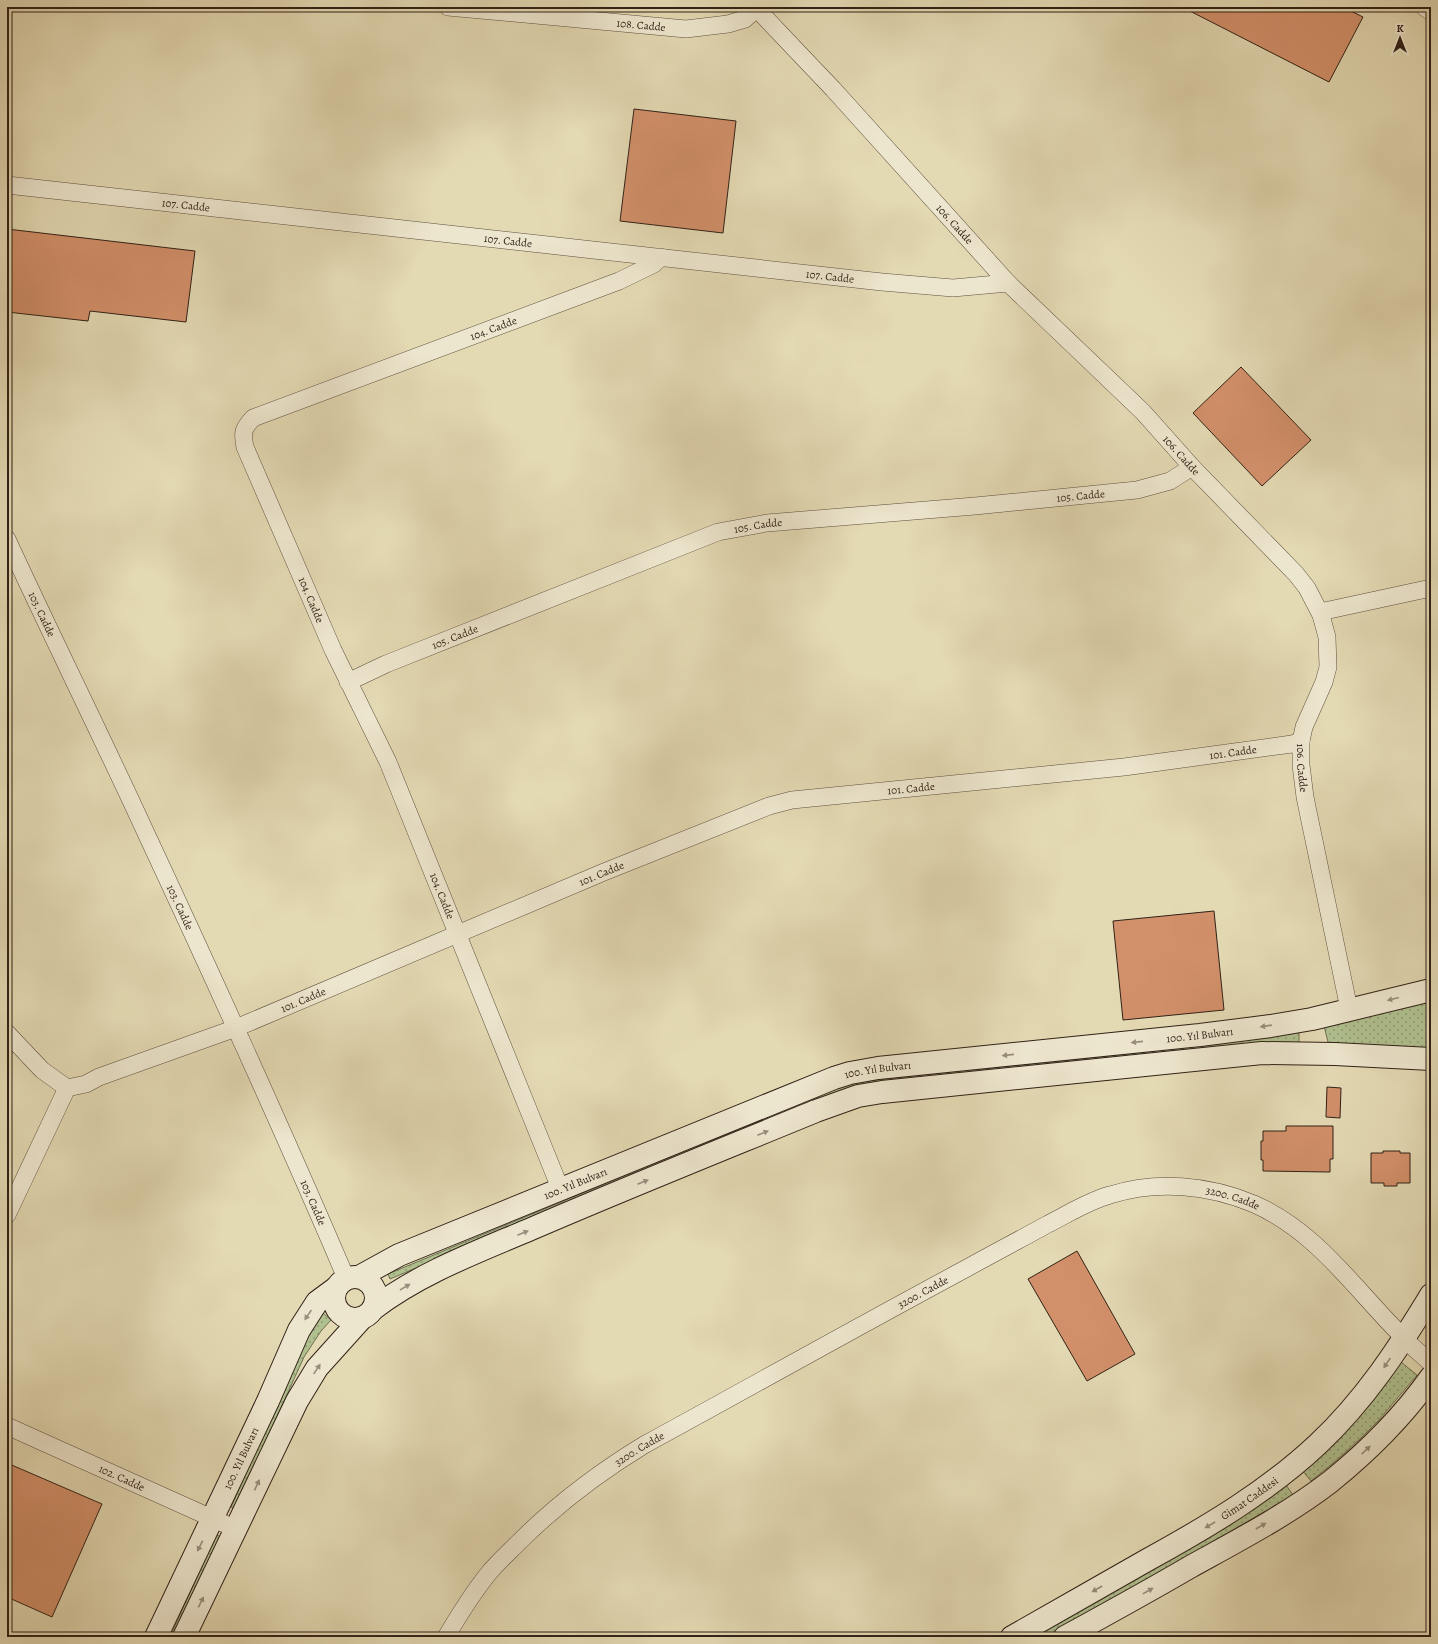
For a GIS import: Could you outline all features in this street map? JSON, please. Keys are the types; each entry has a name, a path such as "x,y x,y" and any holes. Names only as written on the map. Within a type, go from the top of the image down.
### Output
{"main road":[{"name":"100. Yıl Bulvarı","path":"156,1637 268,1401 299,1330 317,1302 347,1281 399,1255 560,1188 834,1078 850,1073 878,1068 1234,1031 1312,1019 1431,990"},
{"name":"100. Yıl Bulvarı","path":"184,1637 294,1408 309,1382 331,1350 367,1314 386,1299 419,1279 447,1266 816,1111 858,1096 882,1092 1262,1053 1335,1054 1431,1059"},
{"path":"347,1281 371,1283 377,1296 367,1314 355,1319 342,1314 334,1302 347,1281"},
{"name":"Gimat Caddesi","path":"1012,1637 1217,1520 1261,1491 1289,1469 1318,1444 1361,1398 1404,1338 1431,1295"},
{"path":"1065,1637 1218,1552 1310,1496 1331,1481 1370,1446 1422,1391 1431,1377"},
{"path":"1289,1469 1310,1496"}],"street":[{"name":"108. Cadde","path":"448,7 686,29 710,27 745,19 756,8"},
{"path":"1424,7 1431,12"},
{"name":"106. Cadde","path":"756,8 833,89 1008,283 1143,412 1192,467 1296,574 1307,588 1320,612 1327,637 1328,667 1324,682 1304,727 1301,741 1302,765 1306,797 1349,1009"},
{"name":"107. Cadde","path":"7,185 882,282 952,288 1008,283"},
{"name":"104. Cadde","path":"560,1188 388,762 348,682 245,447 242,435 246,426 253,418 619,281 654,264 661,257"},
{"name":"105. Cadde","path":"348,682 386,664 718,532 767,523 975,506 1137,490 1170,481 1192,467"},
{"name":"103. Cadde","path":"7,539 119,774 236,1028 347,1281"},
{"path":"1320,612 1431,588"},
{"name":"101. Cadde","path":"67,1088 86,1084 99,1077 236,1028 604,872 769,806 792,800 1124,767 1301,741"},
{"path":"7,1033 42,1070 67,1088 7,1215"},
{"name":"3200. Cadde","path":"446,1637 475,1591 489,1573 541,1520 576,1490 610,1465 887,1310 1076,1209 1110,1195 1136,1189 1169,1186 1200,1189 1227,1195 1254,1204 1276,1216 1308,1238 1334,1261 1404,1338 1431,1363"},
{"name":"102. Cadde","path":"7,1426 236,1529"}],"green space":[{"path":"1425,1000 1431,1019 1431,1049 1329,1046 1324,1026"},
{"path":"1299,1031 1299,1045 855,1088 565,1205 390,1279 388,1274 840,1086 860,1082 1190,1047"},
{"path":"323,1313 331,1320 321,1331 304,1357 235,1509 231,1507 302,1348 311,1328"},
{"path":"1401,1362 1417,1375 1371,1428 1346,1452 1311,1481 1302,1470 1372,1399"},
{"path":"1286,1485 1293,1495 1045,1637 1030,1637"},
{"path":"216,1535 222,1537 176,1637 170,1637"}],"building":[{"path":"1182,7 1343,7 1363,17 1329,82"},
{"path":"634,109 736,121 723,233 620,221"},
{"path":"7,229 195,251 186,322 90,311 88,321 7,312"},
{"path":"1241,367 1311,440 1262,486 1193,413"},
{"path":"1214,911 1224,1010 1123,1020 1113,921"},
{"path":"1327,1087 1341,1088 1340,1118 1326,1117"},
{"path":"1286,1126 1333,1126 1333,1159 1330,1159 1330,1172 1263,1171 1263,1160 1261,1160 1261,1141 1263,1141 1263,1131 1286,1131"},
{"path":"1383,1151 1400,1151 1400,1153 1410,1153 1410,1183 1397,1183 1397,1186 1384,1186 1384,1183 1371,1183 1371,1153 1383,1153"},
{"path":"1077,1251 1135,1354 1087,1381 1028,1279"},
{"path":"7,1463 102,1504 52,1617 7,1597"}]}
